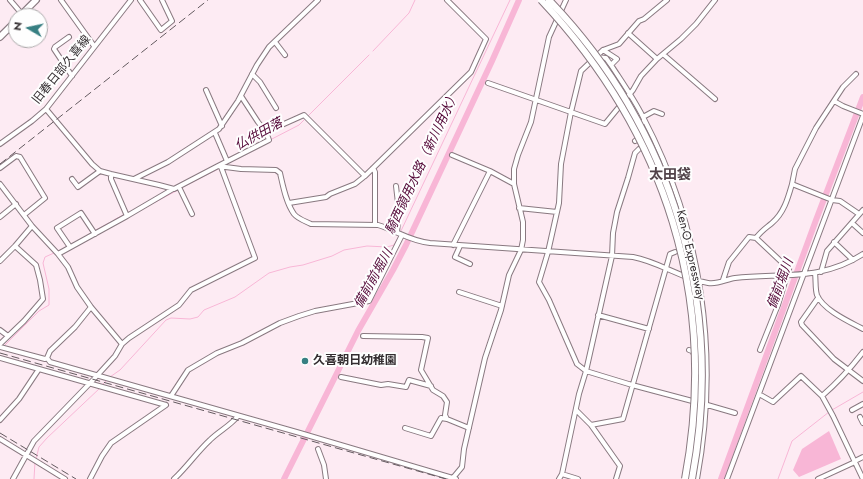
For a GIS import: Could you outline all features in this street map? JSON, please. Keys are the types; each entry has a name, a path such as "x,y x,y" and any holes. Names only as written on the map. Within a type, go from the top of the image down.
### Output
{"highway":[{"name":"Ken-O Expressway","path":"541,0 583,49 609,85 623,108 647,153 658,179 670,215 685,273 696,363 694,417 685,479"},
{"name":"Ken-O Expressway","path":"550,0 601,62 640,124 664,178 686,244 698,306 702,358 701,417 692,479"}],"main road":[{"path":"28,8 36,0"},
{"path":"0,36 8,28"}],"street":[{"path":"61,0 94,46"},
{"name":"旧春日部久喜線","path":"0,144 46,108 131,0"},
{"path":"140,0 160,30 172,20 162,0"},
{"path":"134,179 168,162 215,133 222,126 241,96 252,74 269,47 318,0"},
{"path":"289,203 326,197 355,184 471,72 486,39 447,0"},
{"path":"15,246 36,265 43,299 0,345 45,359 47,358 50,362 301,433 454,479 462,467 464,448 485,358 502,306 509,275 521,250 523,240 523,222 514,184 514,169 518,154 531,122 548,37 566,0"},
{"path":"667,0 644,19 639,21 619,44 603,50 581,71 561,164 559,203 548,252 539,282 549,300 577,364 586,371 735,413"},
{"path":"488,83 605,124 630,93 641,76 657,59 664,55 696,24 713,1"},
{"path":"628,33 657,59"},
{"path":"69,37 54,47 54,49 72,76"},
{"path":"275,42 285,55"},
{"path":"603,50 617,59 611,65"},
{"path":"664,55 716,99"},
{"path":"596,56 606,58 630,93 644,118 672,180 694,253 704,317 707,361 704,432 697,479"},
{"path":"252,74 260,82 276,108"},
{"path":"756,238 783,210 788,199 795,169 816,128 843,87 856,74"},
{"path":"206,90 222,126"},
{"path":"58,254 174,189 220,167 227,161 269,140 266,132 241,96"},
{"path":"727,479 863,115 834,100"},
{"path":"46,108 92,164 100,171 174,189"},
{"path":"635,141 638,139 640,126 644,118 654,111 662,114"},
{"path":"266,132 304,115 365,176"},
{"path":"215,133 227,161"},
{"path":"559,479 562,474 579,394 586,371 612,256 613,234 617,212 635,153 639,149"},
{"path":"452,155 490,171 514,184"},
{"path":"0,168 16,156 20,157 45,198 24,215"},
{"path":"220,167 278,171 294,214 311,224 375,225 397,232 412,240 430,244 612,256 646,260 680,275 710,284 734,278 821,272 853,260 863,254"},
{"path":"13,479 34,441 90,384 115,356 122,344 178,305 191,290 255,258 220,167"},
{"path":"373,168 375,172 375,225"},
{"path":"72,179 78,187 100,171"},
{"path":"453,245 490,171"},
{"path":"110,174 127,216"},
{"path":"0,184 32,226 68,267 77,287 91,307 122,344"},
{"path":"792,184 832,200 840,201 859,214"},
{"path":"396,186 399,212 397,232"},
{"path":"179,187 192,214"},
{"path":"0,193 4,189"},
{"path":"0,217 16,204"},
{"path":"519,208 557,212"},
{"path":"821,272 826,251 863,210"},
{"path":"70,247 57,228 81,213 95,234"},
{"path":"852,223 863,233"},
{"path":"0,261 32,226"},
{"path":"671,231 686,226"},
{"path":"171,396 188,370 217,353 299,316 369,301 402,235"},
{"path":"723,280 732,258 749,237 756,238 789,269"},
{"path":"834,242 853,260"},
{"path":"460,246 455,257 470,264"},
{"path":"590,425 623,419 670,254 675,252"},
{"path":"815,273 818,298 835,314 863,329"},
{"path":"760,350 778,305 787,275"},
{"path":"459,292 502,306"},
{"path":"818,298 801,322 802,326 824,349 863,381"},
{"path":"47,358 50,351 75,327 91,307"},
{"path":"598,315 649,329"},
{"path":"0,330 8,336"},
{"path":"363,336 428,338 421,370 433,390 443,396 447,402 445,415 447,419"},
{"path":"689,350 692,351 698,360 707,361"},
{"path":"822,396 849,371 863,352"},
{"path":"0,358 166,405 112,443 102,456 90,479"},
{"path":"0,420 19,399 39,369"},
{"path":"759,394 773,402 801,376 822,396 863,479"},
{"path":"341,377 381,385 388,384 406,387 409,380 431,386"},
{"path":"852,410 863,404"},
{"path":"576,410 590,425 620,466 616,479"},
{"path":"174,479 215,435 234,421 238,416"},
{"path":"860,417 863,422"},
{"path":"405,428 431,436 441,418 469,428"},
{"path":"0,439 65,479"},
{"path":"318,448 324,465 326,479"},
{"path":"818,479 863,457"},
{"path":"562,474 578,479"}],"shaded area":[{"path":"829,431 841,459 799,477 793,470 802,449"}],"waterway":[{"name":"仏供田落","path":"373,51 409,13 415,0"},
{"name":"騎西領用水路（新川用水）","path":"400,233 510,0"},
{"name":"備前前堀川","path":"284,479 358,331 406,245 519,0"},
{"name":"仏供田落","path":"308,116 369,55"},
{"name":"備前堀川","path":"721,479 863,97"},
{"name":"仏供田落","path":"270,140 299,125 304,120"},
{"name":"仏供田落","path":"183,187 218,169"},
{"name":"仏供田落","path":"146,207 178,190"},
{"name":"仏供田落","path":"114,220 123,215"},
{"name":"仏供田落","path":"96,230 109,223"},
{"name":"仏供田落","path":"80,240 91,233"},
{"name":"騎西領用水路（新川用水）","path":"110,377 120,370 166,320 171,318 190,319 198,317 204,310 235,297 269,273 303,265 332,256 344,250 367,246 387,247 394,245 399,236"},
{"name":"仏供田落","path":"59,251 66,247"},
{"name":"仏供田落","path":"4,346 39,311 49,305 49,289 43,263 45,257 54,253"},
{"name":"騎西領用水路（新川用水）","path":"102,385 107,380"},
{"name":"騎西領用水路（新川用水）","path":"36,459 39,447 47,438 100,388"},
{"path":"832,410 863,392"},
{"path":"778,479 792,441 829,412"},
{"name":"騎西領用水路（新川用水）","path":"34,479 35,462"}],"railway":[{"path":"0,164 208,0"},
{"path":"0,353 446,479"},
{"path":"0,433 76,479"}],"place":[{"name":"久喜朝日幼稚園","path":"305,361"}],"district":[{"name":"太田袋","path":"670,176"}]}
